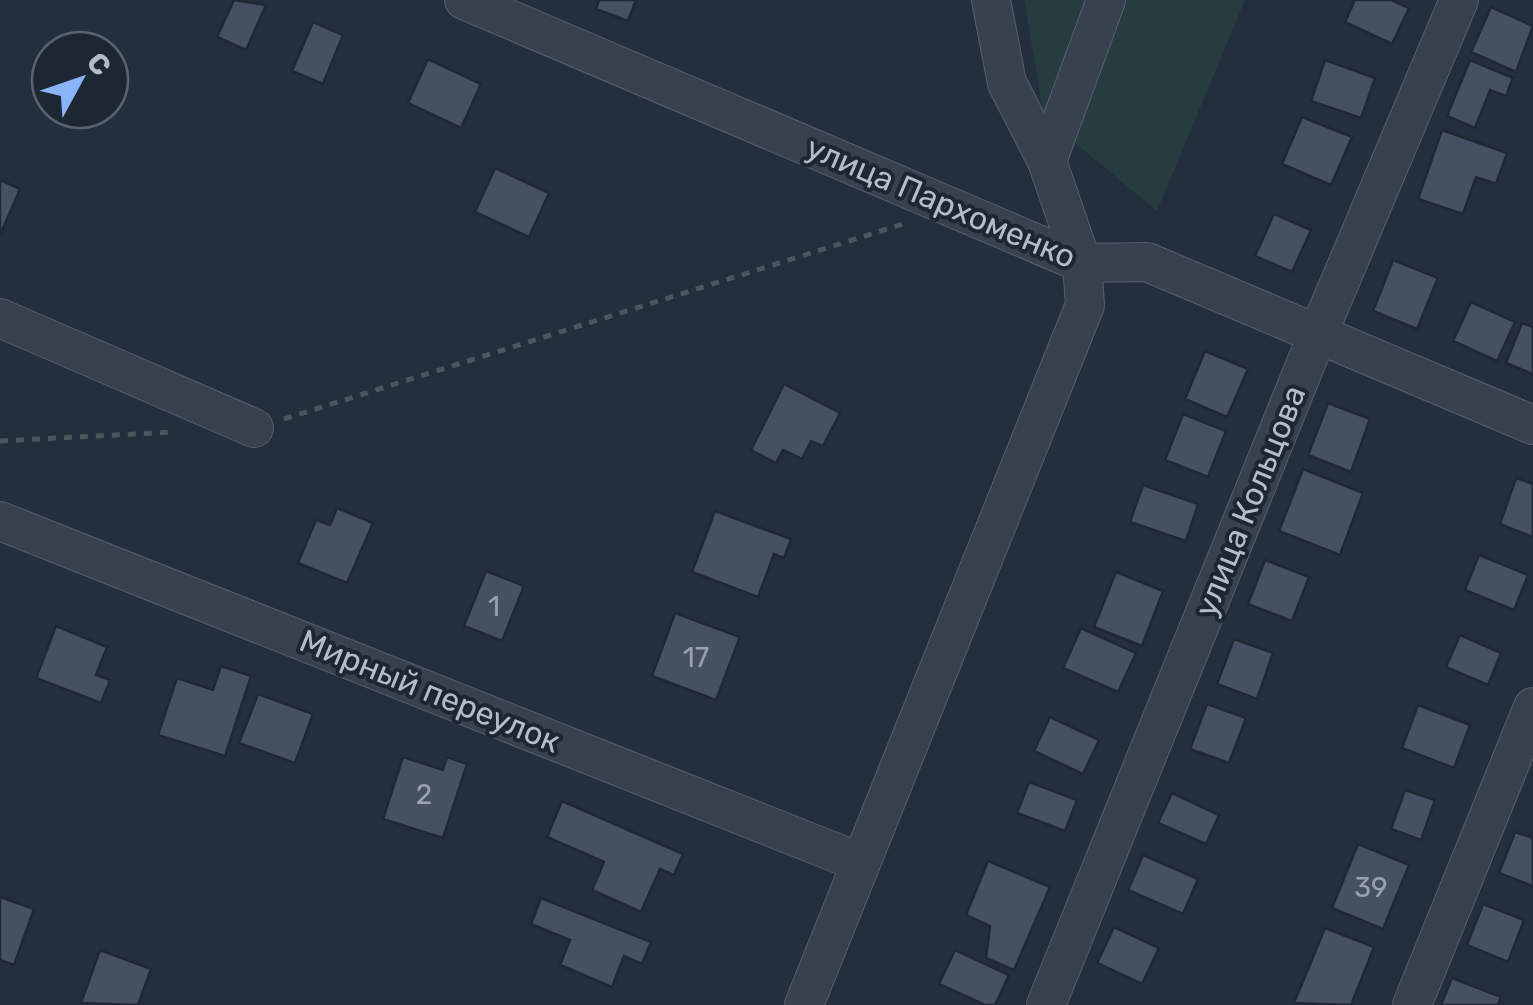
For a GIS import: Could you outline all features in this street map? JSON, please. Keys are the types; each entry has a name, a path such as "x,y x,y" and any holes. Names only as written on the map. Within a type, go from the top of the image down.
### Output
{"street":[{"name":"улица Пархоменко","path":"464,0 1082,263 1147,262 1533,425"},
{"path":"804,1005 1085,304 1082,263 1047,162 1007,82 991,0"},
{"path":"1047,162 1106,0"},
{"name":"улица Кольцова","path":"1046,1005 1317,336 1460,0"},
{"path":"0,318 254,428"},
{"name":"Мирный переулок","path":"0,521 859,862"},
{"path":"1412,1005 1533,707"}],"path":[{"path":"254,428 954,208"},
{"path":"0,440 176,432"}],"green space":[{"path":"1024,0 1245,0 1157,211 1044,117"}],"building":[{"path":"234,0 266,5 246,50 217,37"},
{"path":"599,0 636,0 628,21 596,9"},
{"path":"1355,0 1391,0 1409,8 1392,44 1345,22"},
{"path":"1491,7 1533,26 1516,72 1471,52"},
{"path":"313,22 343,35 323,84 292,71"},
{"path":"428,59 481,84 461,128 408,103"},
{"path":"1325,60 1375,78 1361,118 1311,101"},
{"path":"1470,60 1513,78 1506,96 1490,90 1475,128 1447,116"},
{"path":"1302,117 1352,137 1331,185 1282,164"},
{"path":"1442,130 1507,153 1496,184 1476,177 1463,214 1418,199"},
{"path":"495,168 549,193 529,237 475,212"},
{"path":"0,180 20,189 1,233 0,233"},
{"path":"1274,214 1311,230 1292,272 1255,256"},
{"path":"1393,260 1438,278 1417,329 1373,311"},
{"path":"1471,302 1515,322 1497,361 1453,341"},
{"path":"1522,323 1533,327 1533,374 1506,363"},
{"path":"1205,351 1248,369 1227,417 1185,399"},
{"path":"784,384 840,413 823,446 811,441 802,459 783,450 776,463 751,450"},
{"path":"1328,403 1370,419 1351,472 1308,455"},
{"path":"1183,414 1226,431 1208,477 1165,460"},
{"path":"1303,469 1363,493 1340,555 1279,531"},
{"path":"1516,478 1533,484 1533,537 1500,524"},
{"path":"1143,485 1198,504 1186,541 1130,522"},
{"path":"337,508 373,523 347,583 298,563 316,520 330,525"},
{"path":"715,511 791,539 784,558 774,554 758,597 692,572"},
{"path":"1479,555 1528,575 1514,610 1465,590"},
{"path":"1265,560 1309,577 1292,621 1248,604"},
{"path":"486,571 524,586 502,641 464,626"},
{"path":"1116,572 1163,591 1142,646 1094,627"},
{"path":"675,613 740,637 716,700 652,676"},
{"path":"56,626 107,647 96,675 110,680 101,703 36,678"},
{"path":"1081,628 1136,653 1118,692 1063,668"},
{"path":"1460,635 1501,653 1488,685 1446,667"},
{"path":"1234,639 1273,653 1257,699 1217,684"},
{"path":"221,666 251,676 225,756 158,735 177,678 213,690"},
{"path":"258,694 313,714 295,763 239,743"},
{"path":"1207,704 1246,718 1229,763 1190,749"},
{"path":"1418,705 1470,725 1454,768 1402,748"},
{"path":"1050,717 1099,740 1083,774 1034,751"},
{"path":"403,757 443,770 447,757 467,764 443,838 383,819"},
{"path":"1029,782 1077,800 1065,831 1017,813"},
{"path":"1405,790 1435,800 1421,840 1391,829"},
{"path":"1172,793 1219,815 1206,844 1158,823"},
{"path":"562,801 683,854 674,875 660,869 641,912 592,890 604,862 547,837"},
{"path":"1515,832 1533,838 1533,886 1499,873"},
{"path":"1358,844 1409,865 1383,929 1332,908"},
{"path":"1143,855 1198,879 1183,914 1128,890"},
{"path":"988,861 1050,887 1014,970 986,958 990,926 966,915"},
{"path":"0,897 34,909 14,965 0,960"},
{"path":"541,898 651,942 642,964 624,956 612,987 560,965 570,940 531,924"},
{"path":"1483,904 1524,920 1508,962 1467,945"},
{"path":"1114,927 1159,948 1142,984 1097,963"},
{"path":"1325,928 1374,947 1351,1005 1294,1003"},
{"path":"100,950 151,969 138,1005 81,1003"},
{"path":"955,950 1009,975 995,1005 985,1005 939,984"},
{"path":"1452,978 1501,997 1498,1005 1441,1005"}]}
